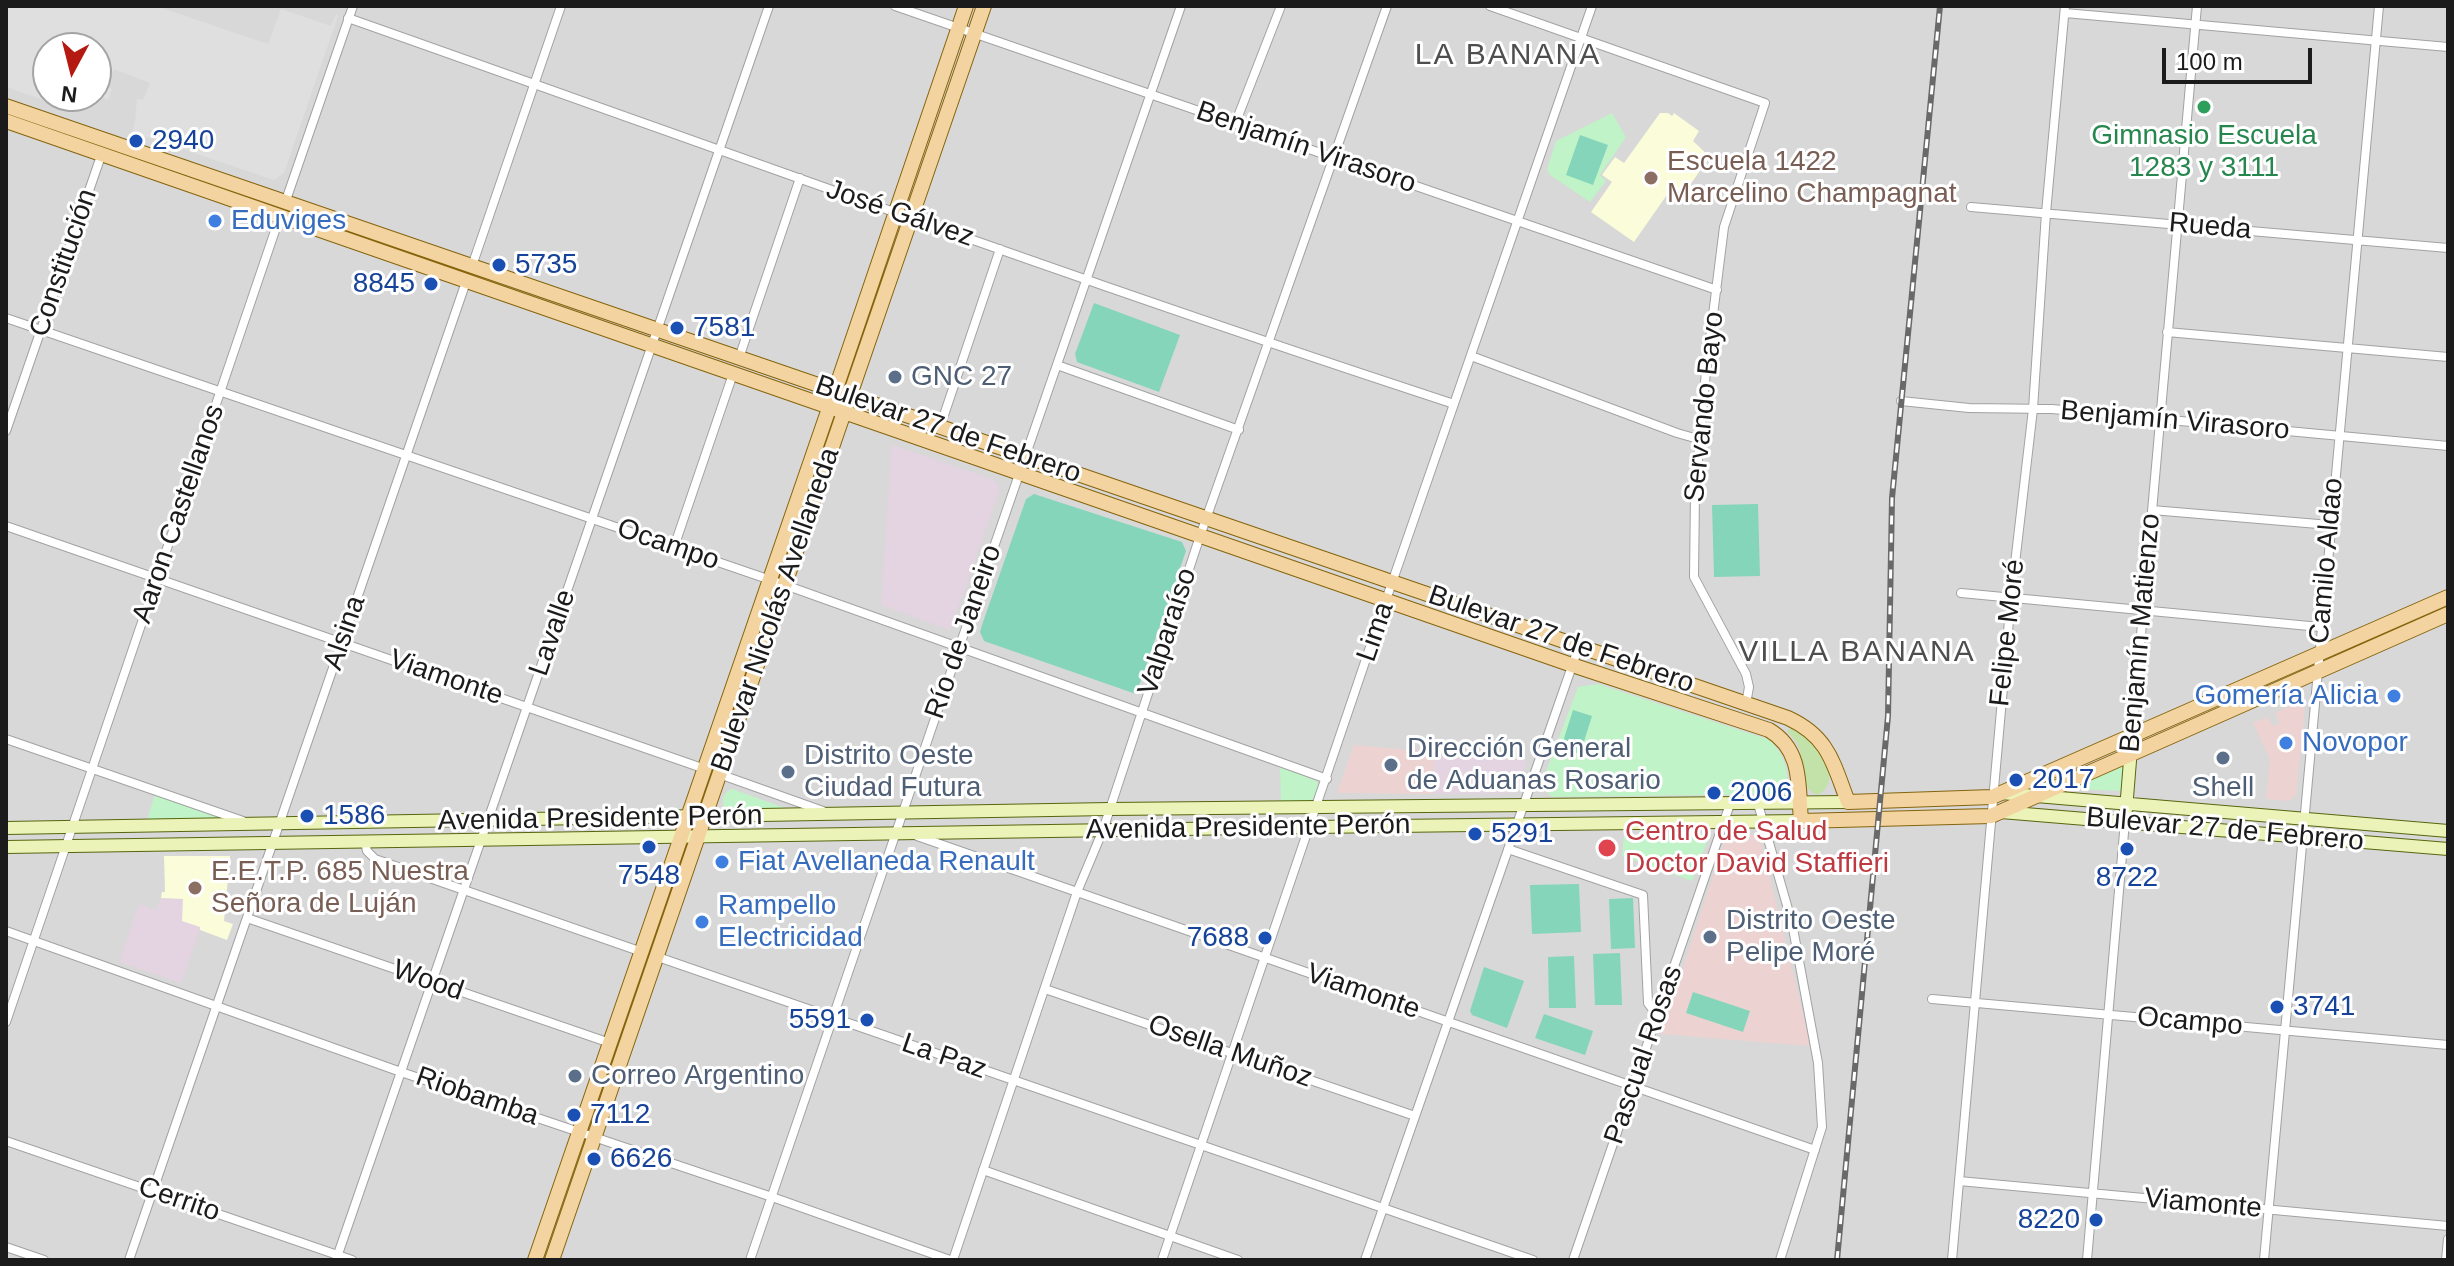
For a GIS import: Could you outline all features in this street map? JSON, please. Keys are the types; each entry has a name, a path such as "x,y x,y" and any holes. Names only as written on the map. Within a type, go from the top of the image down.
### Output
{"main road":[{"name":"Bulevar Nicolás Avellaneda","path":"552,1260 656,957 689,838 688,818 712,772 785,585 844,412 842,393 896,213 966,6"},
{"name":"Bulevar Nicolás Avellaneda","path":"535,1260 641,951 689,838 704,818 712,772 770,580 829,407 842,393 911,219 984,6"},
{"name":"Bulevar 27 de Febrero","path":"6,106 104,148 280,216 1572,665 1769,730 1782,737 1791,748 1796,764 1801,821"},
{"name":"Bulevar 27 de Febrero","path":"6,121 285,201 1746,704 1806,727 1823,742 1848,802"},
{"name":"Avenida Presidente Perón","path":"6,828 902,815 1109,809 1758,804 1997,795 2448,597"},
{"name":"Avenida Presidente Perón","path":"6,847 1723,823 1996,814 2448,614"},
{"name":"Benjamín Matienzo","path":"2125,821 2132,736"},
{"name":"Bulevar 27 de Febrero","path":"1997,795 2448,831"},
{"name":"Bulevar 27 de Febrero","path":"1996,814 2125,821 2448,849"}],"street":[{"name":"Aaron Castellanos","path":"6,1022 353,6"},
{"name":"Alsina","path":"129,1260 561,6"},
{"name":"Lavalle","path":"337,1258 769,6"},
{"name":"Benjamín Virasoro","path":"895,6 1717,290"},
{"name":"Río de Janeiro","path":"750,1260 1181,6"},
{"path":"1235,124 1281,6"},
{"name":"Valparaíso","path":"951,1260 1077,892 1103,830 1200,536 1387,6"},
{"path":"1490,6 1581,38"},
{"name":"Lima","path":"1162,1260 1592,6"},
{"name":"Benjamín Matienzo","path":"2132,736 2197,6"},
{"name":"Camilo Aldao","path":"2264,1260 2379,6"},
{"path":"2065,10 2448,47"},
{"name":"Felipe Moré","path":"1952,1260 1996,814 2011,598 2033,409 2046,213 2065,10"},
{"name":"José Gálvez","path":"348,18 911,219 1270,344 1454,404"},
{"name":"Servando Bayo","path":"1581,38 1765,103 1724,227 1698,439 1695,493 1694,577 1746,674 1749,687 1746,704"},
{"name":"Constitución","path":"6,431 104,148"},
{"path":"739,358 800,178"},
{"name":"Rueda","path":"1971,207 2448,248"},
{"path":"940,427 1000,249"},
{"name":"Ocampo","path":"6,318 785,585 1327,779"},
{"path":"2167,332 2448,357"},
{"path":"1471,356 1698,439"},
{"path":"1057,365 1239,430"},
{"path":"674,547 733,374"},
{"name":"Benjamín Virasoro","path":"1901,401 1969,408 2033,409 2448,446"},
{"path":"2152,510 2330,525"},
{"name":"Viamonte","path":"6,526 836,815"},
{"path":"1961,593 2320,627"},
{"path":"1365,1260 1579,646"},
{"path":"6,739 256,825"},
{"name":"Pascual Rosas","path":"1573,1260 1730,804"},
{"path":"1758,804 1792,923 1818,1063 1822,1127 1780,1260"},
{"name":"Benjamín Matienzo","path":"2087,1260 2125,821"},
{"name":"Viamonte","path":"912,834 1815,1150"},
{"name":"La Paz","path":"365,842 367,851 375,859 1533,1260"},
{"path":"1508,849 1643,895 1648,1003 1657,1015"},
{"name":"Wood","path":"247,918 610,1043"},
{"name":"Riobamba","path":"6,931 401,1072 951,1260"},
{"name":"Osella Muñoz","path":"1045,989 1415,1116"},
{"name":"Ocampo","path":"1932,999 2448,1045"},
{"name":"Cerrito","path":"6,1141 337,1258 352,1260"},
{"path":"983,1170 1238,1260"},
{"name":"Viamonte","path":"1959,1181 2448,1226"},
{"path":"2446,1260 2448,1239"},
{"path":"6,1247 44,1260"}],"shaded area":[{"path":"6,6 2448,6 2448,1260 6,1260"},
{"path":"6,6 156,6 268,44 281,9 331,26 336,14 338,16 284,173 274,180 132,132 137,99 143,100 150,83 114,69 112,74 112,32 32,32 32,96 6,87"},
{"name":"Escuela 1422 Marcelino Champagnat","path":"1660,113 1672,116 1674,113 1699,131 1693,141 1710,157 1682,196 1671,189 1634,242 1591,212 1612,182 1602,175 1615,157 1624,163"},
{"path":"892,445 994,480 1000,489 950,630 881,605"},
{"name":"Novopor","path":"2298,702 2305,708 2296,795 2289,801 2266,799 2270,759 2253,723 2268,717 2272,726 2280,723 2275,713"},
{"name":"Dirección General de Aduanas Rosario","path":"1354,745 1434,752 1433,794 1337,793"},
{"path":"1434,752 1526,760 1514,793 1433,794"},
{"path":"1759,834 1811,1046 1661,1034 1726,837"},
{"path":"164,856 230,856 224,921 233,924 227,940 182,921 183,899 161,898 162,892 165,892"},
{"path":"161,898 184,899 201,927 181,983 119,962 139,904 156,910"}],"green space":[{"path":"1612,113 1626,137 1600,175 1606,181 1590,202 1550,175 1547,169 1556,141"},
{"path":"1580,135 1608,145 1593,185 1566,175"},
{"path":"1094,303 1180,335 1159,392 1077,362 1075,354"},
{"path":"1034,494 1182,542 1186,551 1136,694 984,641 980,632 982,625 1026,499"},
{"path":"1758,504 1760,576 1714,577 1712,505"},
{"path":"1598,684 1770,740 1785,765 1789,794 1552,797 1541,785 1578,687"},
{"path":"1573,710 1592,716 1580,754 1561,748"},
{"path":"1793,725 1816,742 1828,765 1828,785 1818,795 1810,791 1806,784 1800,750 1787,732"},
{"path":"2125,765 2121,791 2076,789 2075,786"},
{"path":"1280,767 1317,781 1318,789 1313,799 1281,803"},
{"path":"732,789 785,808 724,807 724,796"},
{"path":"155,794 226,820 147,821"},
{"path":"1710,834 1692,881 1622,856 1624,835"},
{"path":"1579,884 1581,932 1532,934 1530,885"},
{"path":"1633,898 1635,948 1611,949 1609,899"},
{"path":"1620,953 1622,1005 1595,1005 1593,954"},
{"path":"1574,956 1576,1008 1549,1008 1548,957"},
{"path":"1484,967 1524,981 1507,1028 1472,1015 1470,1011"},
{"path":"1693,992 1750,1011 1743,1032 1686,1013"},
{"path":"1544,1014 1593,1031 1585,1055 1535,1038"}],"railway":[{"path":"1837,1260 1888,716 1892,498 1940,6"}],"place":[{"name":"Gimnasio Escuela 1283 y 3111","path":"2204,107"},
{"name":"2940","path":"136,141"},
{"name":"Escuela 1422 Marcelino Champagnat","path":"1651,178"},
{"name":"Eduviges","path":"215,221"},
{"name":"5735","path":"499,265"},
{"name":"8845","path":"431,284"},
{"name":"7581","path":"677,328"},
{"name":"GNC 27","path":"895,377"},
{"name":"Gomería Alicia","path":"2394,696"},
{"name":"Novopor","path":"2286,743"},
{"name":"Shell","path":"2223,758"},
{"name":"Dirección General de Aduanas Rosario","path":"1391,765"},
{"name":"Distrito Oeste Ciudad Futura","path":"788,772"},
{"name":"2017","path":"2016,780"},
{"name":"2006","path":"1714,793"},
{"name":"1586","path":"307,816"},
{"name":"5291","path":"1475,834"},
{"name":"7548","path":"649,847"},
{"name":"Centro de Salud Doctor David Staffieri","path":"1607,848"},
{"name":"8722","path":"2127,849"},
{"name":"Fiat Avellaneda Renault","path":"722,862"},
{"name":"E.E.T.P. 685 Nuestra Señora de Luján","path":"195,888"},
{"name":"Rampello Electricidad","path":"702,922"},
{"name":"Distrito Oeste Pelipe Moré","path":"1710,937"},
{"name":"7688","path":"1265,938"},
{"name":"3741","path":"2277,1007"},
{"name":"5591","path":"867,1020"},
{"name":"Correo Argentino","path":"575,1076"},
{"name":"7112","path":"574,1115"},
{"name":"6626","path":"594,1159"},
{"name":"8220","path":"2096,1220"}],"district":[{"name":"LA BANANA","path":"1508,56"},
{"name":"VILLA BANANA","path":"1857,653"}]}
